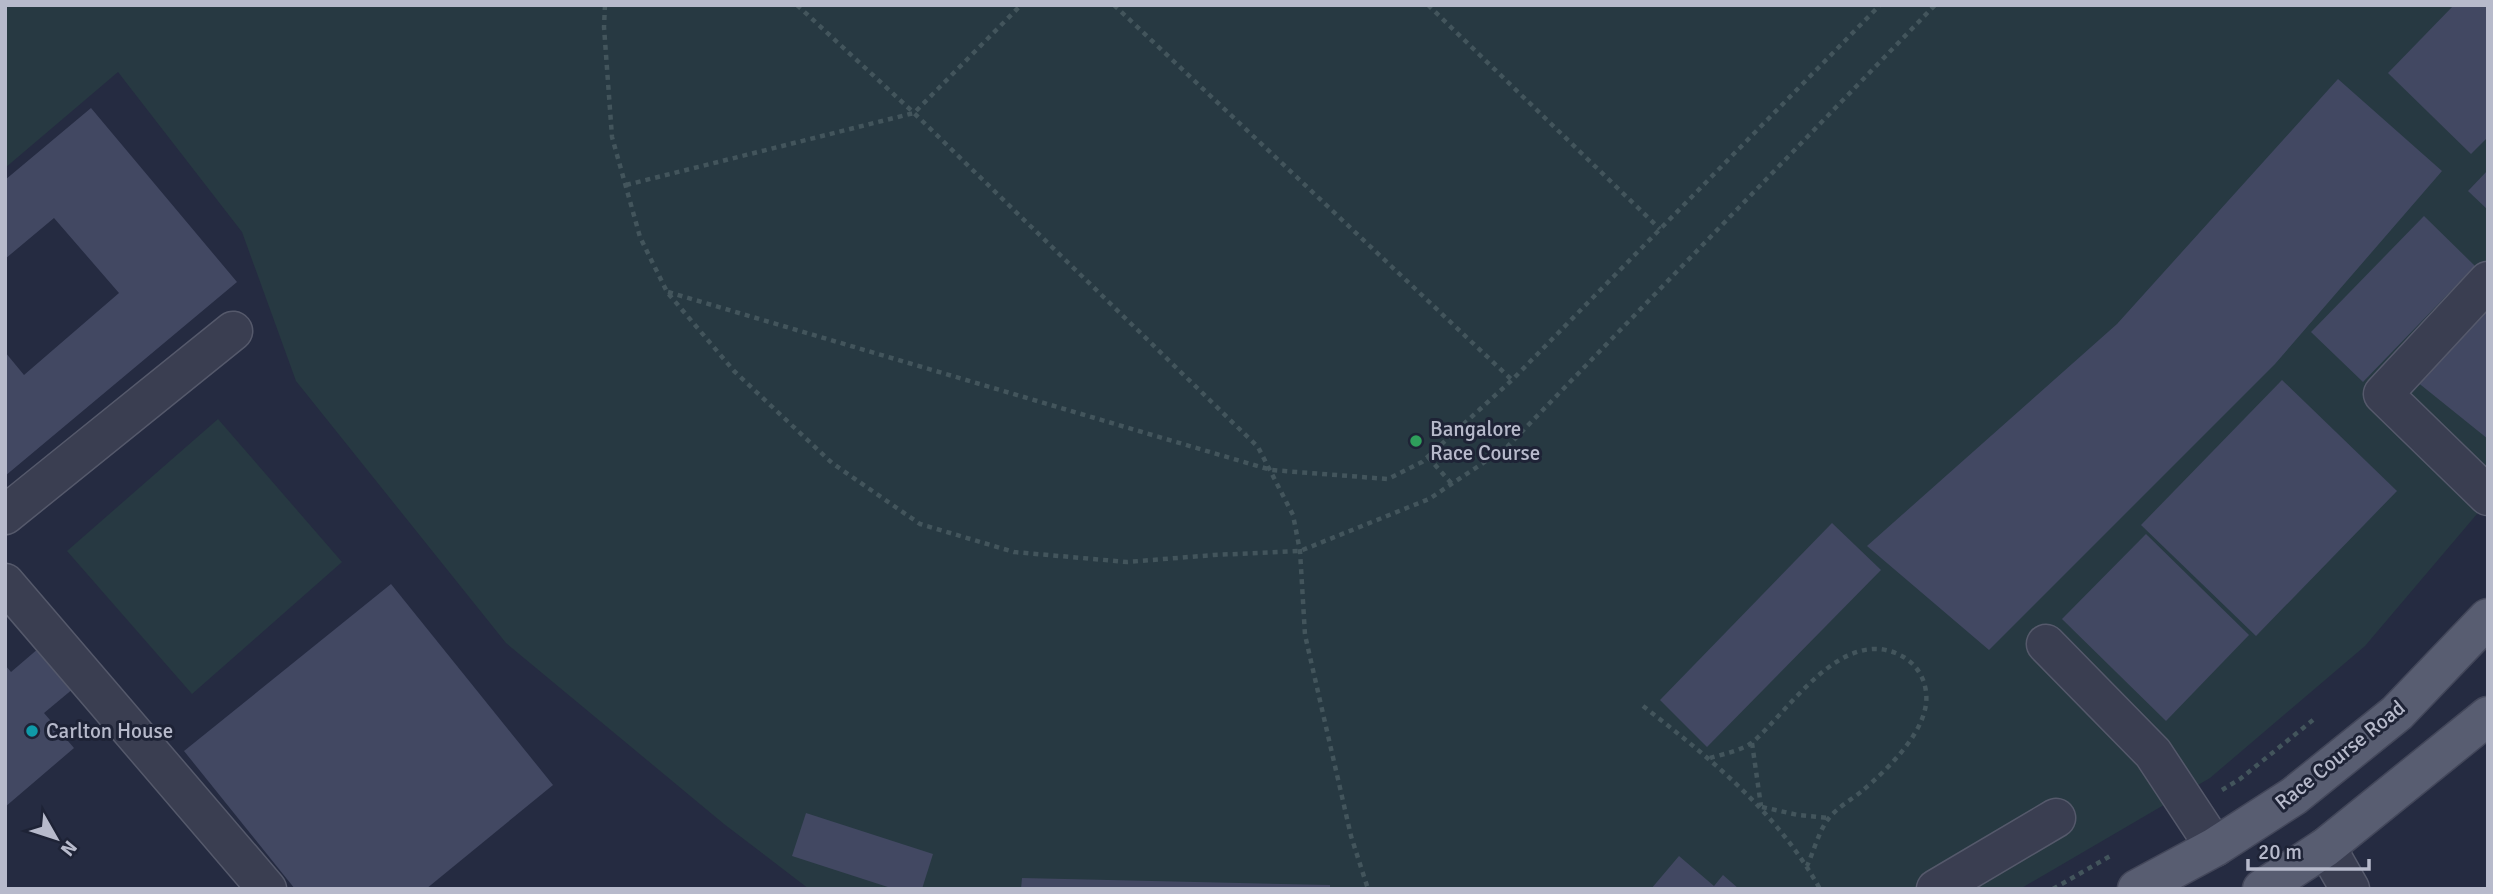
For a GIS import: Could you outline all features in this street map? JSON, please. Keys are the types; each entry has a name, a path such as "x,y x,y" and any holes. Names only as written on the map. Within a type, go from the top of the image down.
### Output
{"main road":[{"name":"Race Course Road","path":"2137,889 2215,846 2294,796 2397,713 2488,618"},
{"path":"2262,889 2326,847 2488,716"}],"lane":[{"path":"2488,281 2383,394 2488,496"},
{"path":"5,515 233,331"},
{"path":"5,583 267,889"},
{"path":"2046,644 2153,752 2215,846"},
{"path":"1937,889 2056,818"},
{"path":"2326,847 2350,889"}],"path":[{"path":"605,5 604,27 612,136 640,237 667,292 734,371 832,463 920,524 1014,552 1127,562 1300,551 1429,499 1507,447 1935,5"},
{"path":"797,5 914,113 1258,447 1293,515 1300,551 1305,635 1351,836 1368,889"},
{"path":"626,186 914,113 1021,5"},
{"path":"1114,5 1512,380"},
{"path":"1428,5 1660,229"},
{"path":"667,292 1271,470 1388,479 1428,457 1512,380 1880,5"},
{"path":"1428,457 1452,484"},
{"path":"1710,758 1752,743 1803,688 1833,663 1860,652 1877,649 1893,652 1909,660 1921,674 1926,690 1927,706 1919,724 1906,747 1867,786 1829,818 1807,866"},
{"path":"1643,706 1710,758 1761,807 1807,866 1819,889"},
{"path":"2240,779 2312,720"},
{"path":"1752,743 1761,807"},
{"path":"1761,807 1829,818"}],"shaded area":[{"name":"Bangalore Race Course","path":"5,5 2488,5 2488,501 2365,646 2210,778 2020,889 809,889 724,824 506,643 296,381 242,232 118,72 5,168"},
{"path":"218,419 342,562 192,694 67,551"}],"building":[{"path":"2454,5 2488,5 2488,137 2471,154 2388,73"},
{"path":"2338,79 2442,171 2275,364 1989,650 1867,546 2117,324"},
{"path":"91,108 237,282 5,476 5,352 24,375 119,293 54,218 5,259 5,180"},
{"path":"2488,170 2488,210 2468,191"},
{"path":"2424,216 2475,266 2363,382 2311,332"},
{"path":"2488,308 2488,439 2411,377"},
{"path":"2282,380 2397,491 2256,636 2141,525"},
{"path":"1832,523 1881,570 1707,747 1660,700"},
{"path":"2146,534 2249,635 2166,721 2062,619"},
{"path":"391,584 553,785 426,889 295,889 184,751"},
{"name":"Carlton House","path":"39,648 74,688 44,713 74,748 5,807 5,665 11,672"},
{"path":"806,813 933,854 922,889 894,889 792,856"},
{"path":"1679,856 1714,886 1723,875 1739,889 1651,889"},
{"path":"1022,878 1330,885 1330,889 1021,889"}],"place":[{"name":"Bangalore Race Course","path":"1416,441"},
{"name":"Carlton House","path":"32,731"}]}
